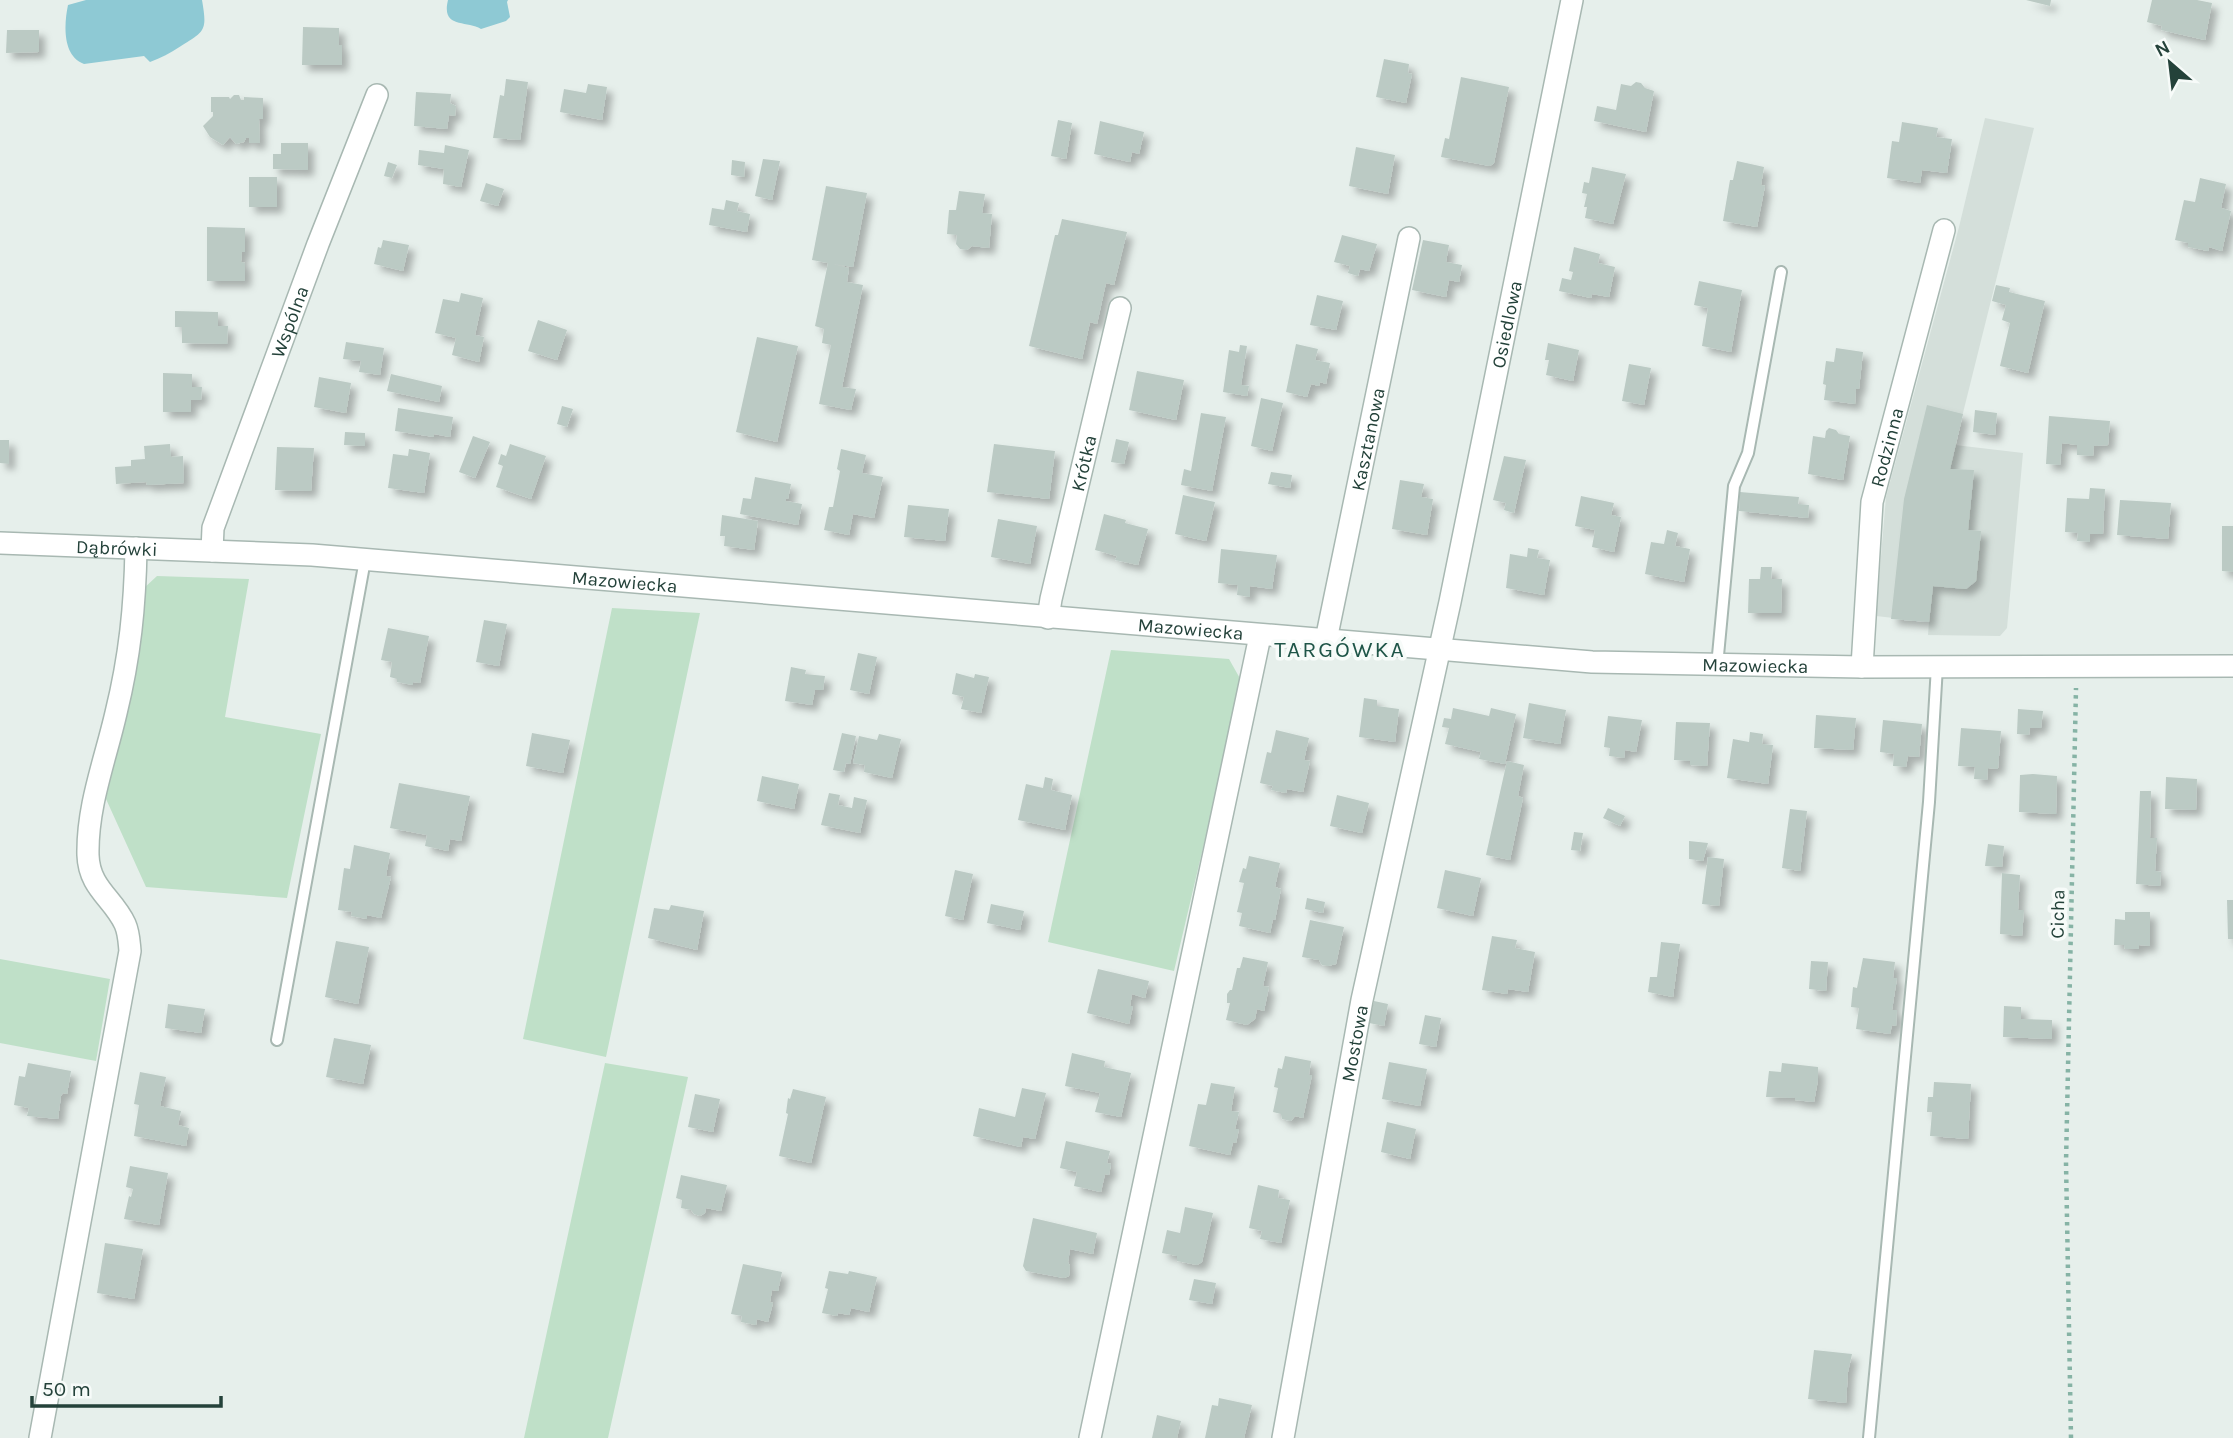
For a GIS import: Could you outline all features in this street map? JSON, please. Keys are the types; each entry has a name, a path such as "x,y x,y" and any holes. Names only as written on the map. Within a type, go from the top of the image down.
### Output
{"street":[{"name":"Osiedlowa","path":"1438,650 1572,0"},
{"name":"Wspólna","path":"223,551 214,528 318,244 377,96"},
{"name":"Rodzinna","path":"1862,667 1872,502 1944,230"},
{"name":"Kasztanowa","path":"1326,640 1409,238"},
{"name":"Krótka","path":"1048,618 1120,308"},
{"name":"Dąbrówki","path":"0,542 223,551"},
{"path":"40,1438 130,951 125,923 91,875 88,839 94,794 116,714 131,641 135,606 136,548"},
{"name":"Mazowiecka","path":"223,551 365,560 1592,662 1862,667 2233,666"},
{"path":"1090,1438 1260,636"},
{"name":"Mostowa","path":"1283,1438 1362,1000 1438,650"}],"lane":[{"path":"1717,666 1734,486 1748,453 1781,272"},
{"path":"277,1040 365,560"},
{"path":"1869,1438 1928,816 1937,666"}],"path":[{"name":"Cicha","path":"2071,1438 2066,1163 2076,666"}],"shaded area":[{"path":"1985,118 2034,128 1955,445 2023,453 2007,628 2000,636 1928,635 1929,622 1876,616 1886,497 1959,227"}],"green space":[{"path":"157,576 249,579 225,717 321,734 287,898 146,887 106,799 143,589"},
{"path":"612,608 700,613 606,1057 523,1039"},
{"path":"1111,650 1229,659 1242,682 1174,971 1048,942"},
{"path":"0,959 110,979 96,1061 0,1043"},
{"path":"605,1063 688,1077 608,1438 524,1438"}],"water":[{"path":"86,0 202,0 203,29 196,37 150,62 144,56 84,64 77,60 68,47 66,21 68,5"},
{"path":"448,0 508,0 510,17 506,21 481,29 451,20 448,16"}],"building":[{"path":"2026,0 2051,0 2050,6"},
{"path":"2152,0 2197,0 2212,3 2205,40 2161,30 2162,26 2147,22"},
{"path":"303,27 339,28 342,65 302,65"},
{"path":"7,30 39,30 39,52 6,53"},
{"path":"1384,59 1409,64 1408,73 1412,74 1406,103 1376,97"},
{"path":"1461,77 1509,87 1494,163 1490,166 1441,157 1445,138 1449,139"},
{"path":"506,79 528,82 520,140 493,138 500,95 504,96"},
{"path":"1636,82 1654,91 1646,132 1594,121 1597,106 1616,110 1621,84 1631,86"},
{"path":"588,84 607,87 602,120 560,112 564,89 586,93"},
{"path":"416,92 451,94 450,103 456,106 455,116 449,115 447,129 414,126"},
{"path":"239,95 241,100 244,100 244,97 263,98 263,119 259,119 260,143 249,143 249,138 246,138 244,142 236,144 230,137 223,145 210,137 203,126 213,116 211,97 230,99"},
{"path":"1058,120 1072,123 1066,159 1051,156"},
{"path":"1100,121 1144,132 1139,154 1132,152 1130,162 1094,154"},
{"path":"1902,122 1938,128 1936,137 1952,139 1947,173 1922,170 1920,183 1887,178 1892,141 1899,142"},
{"path":"281,143 308,143 308,170 273,169 273,154 281,154"},
{"path":"445,145 469,150 461,187 443,184 444,169 418,165 419,150 444,153"},
{"path":"1356,147 1395,155 1388,194 1349,186"},
{"path":"763,159 780,161 772,200 755,196"},
{"path":"732,160 745,162 744,177 731,175"},
{"path":"1737,161 1764,167 1761,185 1765,186 1757,227 1723,221 1730,180 1733,180"},
{"path":"388,162 397,165 392,178 384,176"},
{"path":"1592,167 1626,174 1613,224 1585,218 1587,194 1582,193 1584,182 1589,183"},
{"path":"249,177 277,177 277,207 249,207"},
{"path":"2200,178 2226,184 2221,208 2231,211 2222,251 2209,247 2208,251 2188,247 2188,243 2175,240 2184,200 2195,202"},
{"path":"486,183 504,189 498,206 480,201"},
{"path":"826,186 867,193 853,267 833,264 849,268 847,282 863,285 842,387 856,389 851,410 819,404 831,345 822,343 824,329 815,326 828,263 812,260"},
{"path":"959,191 985,194 982,213 992,214 989,248 972,246 967,250 960,249 956,244 957,235 947,234 949,210 956,210"},
{"path":"726,200 739,203 737,211 750,214 747,232 709,225 712,208 724,210"},
{"path":"1062,219 1127,232 1114,285 1106,283 1097,324 1090,322 1082,359 1029,346 1055,235 1058,235"},
{"path":"207,227 245,228 245,252 242,252 241,262 245,263 245,281 207,281"},
{"path":"1342,235 1377,244 1369,271 1360,269 1358,276 1348,273 1350,266 1334,262"},
{"path":"383,240 409,245 403,271 374,264 378,247 381,248"},
{"path":"1423,240 1449,245 1446,262 1462,265 1459,282 1449,280 1446,297 1412,290"},
{"path":"1574,247 1600,254 1598,263 1615,267 1609,297 1592,294 1591,298 1559,291 1562,278 1571,280 1573,272 1569,271"},
{"path":"1699,281 1742,290 1731,352 1702,346 1708,308 1694,305"},
{"path":"1996,285 2010,288 2009,292 2045,301 2028,373 2000,366 2010,323 2002,320 2006,305 1992,301"},
{"path":"461,293 483,298 475,335 484,337 479,362 452,355 456,338 435,333 443,299 459,302"},
{"path":"1317,295 1343,301 1336,330 1310,325"},
{"path":"175,311 218,312 218,326 228,326 227,344 182,343 182,327 175,327"},
{"path":"538,320 567,330 557,360 528,351"},
{"path":"757,337 798,346 777,442 736,432"},
{"path":"346,342 384,348 380,375 359,372 361,361 343,359"},
{"path":"1548,343 1579,350 1573,381 1546,375"},
{"path":"1296,344 1318,349 1315,360 1330,363 1326,384 1311,384 1307,397 1286,392"},
{"path":"1240,345 1247,346 1241,385 1249,386 1247,396 1223,392 1229,350 1239,352"},
{"path":"1836,348 1863,352 1855,404 1824,400 1826,361 1834,362"},
{"path":"1629,364 1651,368 1644,405 1622,401"},
{"path":"1137,371 1184,380 1176,420 1129,410"},
{"path":"163,373 192,374 192,387 202,387 201,400 191,400 191,412 163,412"},
{"path":"391,374 442,386 439,402 387,391"},
{"path":"319,377 351,383 346,413 314,407"},
{"path":"1261,398 1283,403 1272,451 1251,446"},
{"path":"1927,405 1963,414 1950,469 1974,470 1968,530 1981,531 1976,581 1966,589 1933,586 1929,622 1891,619 1904,499"},
{"path":"562,406 573,409 567,427 557,424"},
{"path":"398,408 453,417 450,437 395,431"},
{"path":"1975,410 1997,413 1995,435 1973,432"},
{"path":"1201,413 1226,417 1212,491 1181,485 1184,469 1191,471"},
{"path":"2049,416 2110,421 2108,445 2094,446 2093,456 2077,455 2077,445 2062,443 2060,465 2046,464"},
{"path":"1829,428 1850,436 1843,480 1808,474 1813,436 1825,438"},
{"path":"345,432 365,433 365,446 344,445"},
{"path":"473,436 490,442 475,478 459,472"},
{"path":"1116,439 1129,442 1124,464 1111,462"},
{"path":"0,440 9,440 9,464 0,463"},
{"path":"170,444 171,457 183,456 184,483 116,484 115,467 131,466 131,460 145,459 144,446"},
{"path":"510,444 546,456 531,499 496,487 503,466 498,464 501,454 506,456"},
{"path":"994,444 1055,451 1049,499 987,492"},
{"path":"277,447 314,448 311,491 275,490"},
{"path":"409,449 430,453 424,493 388,488 393,454 408,456"},
{"path":"841,449 866,455 862,473 883,477 874,518 853,514 849,535 824,530 829,507 833,507"},
{"path":"1504,456 1526,460 1514,513 1504,510 1506,503 1493,500"},
{"path":"1271,472 1292,475 1290,488 1268,484"},
{"path":"755,477 791,484 786,501 802,504 798,525 740,514 743,498 751,499"},
{"path":"1400,480 1424,484 1421,497 1433,499 1427,535 1392,529"},
{"path":"2090,488 2105,489 2103,534 2090,534 2090,542 2077,541 2078,533 2065,532 2067,498 2089,499"},
{"path":"1740,492 1799,497 1798,504 1809,505 1808,518 1739,511"},
{"path":"1183,495 1215,502 1206,541 1175,534"},
{"path":"1581,496 1614,503 1611,515 1621,517 1614,552 1592,547 1595,530 1575,526"},
{"path":"2120,500 2171,503 2168,539 2117,535"},
{"path":"908,505 949,509 945,541 904,537"},
{"path":"1104,514 1148,529 1138,565 1115,560 1117,556 1095,550"},
{"path":"722,515 758,521 754,550 724,546 725,536 720,536"},
{"path":"998,519 1037,526 1030,564 991,557"},
{"path":"2222,526 2233,526 2233,572 2222,571"},
{"path":"1667,530 1678,533 1675,546 1690,549 1684,582 1645,574 1651,542 1664,544"},
{"path":"1528,548 1539,550 1537,558 1550,560 1544,595 1506,588 1510,554 1527,557"},
{"path":"1221,549 1277,555 1272,589 1250,586 1250,597 1237,595 1238,585 1218,583"},
{"path":"1761,567 1772,567 1771,579 1782,579 1781,613 1748,613 1749,579 1760,579"},
{"path":"484,620 507,624 499,666 476,662"},
{"path":"388,628 429,636 420,683 413,682 413,685 397,682 397,679 390,677 392,662 381,660"},
{"path":"858,653 877,657 869,694 850,690"},
{"path":"791,667 806,670 805,674 825,676 823,690 815,690 812,705 785,701"},
{"path":"956,673 974,678 975,674 989,677 981,713 961,709 964,697 952,694"},
{"path":"1364,698 1377,700 1377,706 1399,709 1395,742 1359,737"},
{"path":"1529,703 1566,710 1560,744 1523,738"},
{"path":"1453,708 1489,716 1491,708 1516,714 1505,764 1479,759 1481,752 1445,744 1449,728 1442,727 1444,718 1451,719"},
{"path":"2018,709 2043,711 2041,728 2030,728 2029,735 2017,734"},
{"path":"1816,715 1856,718 1853,750 1814,748"},
{"path":"1608,716 1642,720 1636,752 1625,750 1624,758 1609,756 1610,748 1604,747"},
{"path":"1883,720 1922,724 1919,757 1908,756 1906,767 1893,766 1894,754 1880,752"},
{"path":"1676,722 1710,723 1707,766 1674,760"},
{"path":"1961,728 2001,731 1998,769 1988,768 1987,780 1974,779 1975,767 1958,766"},
{"path":"1276,730 1309,738 1304,760 1310,761 1303,792 1271,790 1273,786 1260,783 1267,752 1271,753"},
{"path":"1750,732 1763,734 1762,744 1773,745 1768,784 1727,778 1733,739 1749,742"},
{"path":"532,733 570,740 563,773 526,766"},
{"path":"842,733 856,736 850,764 846,763 844,772 833,770"},
{"path":"879,734 901,739 892,778 864,772 865,765 853,763 859,736 877,740"},
{"path":"1507,761 1524,765 1518,796 1523,798 1510,860 1486,855"},
{"path":"2020,775 2057,776 2056,814 2019,812"},
{"path":"762,776 799,784 794,809 757,801"},
{"path":"1045,777 1053,779 1051,790 1072,795 1065,830 1018,820 1026,784 1043,788"},
{"path":"2166,777 2197,779 2196,810 2165,809"},
{"path":"399,783 470,796 461,841 450,839 448,851 425,846 427,835 390,828"},
{"path":"2140,791 2151,791 2150,838 2157,838 2155,871 2161,872 2160,886 2136,884"},
{"path":"829,793 840,795 838,805 852,808 854,797 867,800 860,833 821,825"},
{"path":"1337,795 1369,803 1362,833 1330,826"},
{"path":"1608,808 1625,816 1620,826 1603,818"},
{"path":"1790,809 1807,811 1800,871 1782,868"},
{"path":"1574,832 1583,833 1580,851 1571,850"},
{"path":"1689,841 1708,843 1703,861 1689,859"},
{"path":"1988,844 2004,846 2002,867 1985,866"},
{"path":"354,845 390,853 386,876 391,877 381,918 367,915 367,919 351,916 352,912 338,910 344,868 350,869"},
{"path":"1249,856 1280,863 1275,887 1281,889 1270,933 1239,926 1242,913 1237,912 1244,883 1239,882"},
{"path":"1708,857 1724,859 1719,906 1702,904"},
{"path":"955,870 973,874 963,920 945,916"},
{"path":"1445,870 1481,878 1473,916 1437,908"},
{"path":"2002,873 2020,875 2018,910 2024,910 2022,936 2000,934"},
{"path":"1307,898 1325,902 1323,913 1305,909"},
{"path":"2227,900 2233,900 2233,939 2228,939"},
{"path":"991,904 1024,911 1020,930 987,923"},
{"path":"671,905 704,911 697,950 648,938 654,908 669,910"},
{"path":"2125,912 2150,912 2150,946 2139,945 2139,949 2125,949 2124,945 2114,945 2115,919 2125,920"},
{"path":"1310,920 1344,927 1336,964 1322,965 1319,960 1302,957"},
{"path":"1492,936 1517,940 1515,948 1535,952 1528,992 1508,989 1507,994 1482,990"},
{"path":"336,941 369,947 358,1004 325,997"},
{"path":"1661,942 1680,944 1673,997 1648,992 1650,977 1657,977"},
{"path":"1243,957 1268,962 1263,986 1269,987 1264,1011 1257,1009 1255,1019 1247,1025 1226,1020 1230,1003 1227,1003 1227,994 1232,990 1237,968 1240,968"},
{"path":"1863,958 1895,962 1893,978 1897,978 1892,1010 1897,1010 1896,1026 1892,1025 1890,1034 1856,1029 1859,1008 1851,1007 1853,987 1857,988"},
{"path":"1811,961 1828,962 1826,991 1809,989"},
{"path":"1098,969 1149,981 1145,998 1132,994 1130,1006 1133,1006 1129,1024 1087,1013"},
{"path":"1374,1001 1388,1004 1384,1026 1369,1023"},
{"path":"168,1004 205,1009 201,1033 165,1028"},
{"path":"2004,1006 2021,1007 2021,1019 2052,1020 2052,1039 2003,1037"},
{"path":"1425,1015 1441,1018 1436,1047 1419,1044"},
{"path":"334,1038 371,1045 363,1084 326,1077"},
{"path":"1072,1053 1105,1061 1104,1067 1131,1073 1121,1117 1095,1112 1100,1093 1065,1086"},
{"path":"1285,1056 1311,1061 1309,1075 1312,1075 1303,1118 1295,1116 1291,1121 1282,1119 1281,1114 1273,1112 1278,1088 1274,1087 1278,1068 1282,1069"},
{"path":"1389,1062 1427,1069 1420,1106 1382,1099"},
{"path":"28,1063 71,1071 67,1094 63,1093 61,1096 58,1119 27,1116 29,1108 14,1105 19,1076 25,1077"},
{"path":"1782,1063 1818,1067 1814,1102 1766,1097 1769,1071 1781,1072"},
{"path":"140,1072 166,1077 160,1106 181,1111 178,1125 189,1128 186,1146 134,1136 139,1105 134,1104"},
{"path":"1934,1082 1971,1084 1968,1139 1930,1136 1932,1112 1927,1112 1928,1097 1933,1097"},
{"path":"1211,1083 1235,1087 1231,1111 1239,1112 1235,1129 1239,1129 1230,1155 1189,1146 1198,1104 1206,1105"},
{"path":"1022,1088 1046,1093 1035,1139 1023,1137 1021,1147 973,1136 979,1108 1015,1117"},
{"path":"793,1089 826,1097 811,1163 779,1156 788,1114 788,1098 790,1099"},
{"path":"695,1094 720,1099 713,1132 688,1127"},
{"path":"1387,1122 1416,1129 1410,1159 1381,1152"},
{"path":"1066,1141 1110,1151 1107,1163 1111,1164 1109,1175 1105,1174 1101,1192 1074,1186 1077,1172 1060,1168"},
{"path":"130,1166 168,1173 159,1225 124,1219 133,1189 126,1187"},
{"path":"681,1175 727,1185 721,1211 706,1208 705,1213 700,1216 681,1208 682,1200 676,1198"},
{"path":"1258,1185 1279,1190 1278,1198 1290,1200 1281,1243 1260,1239 1262,1231 1249,1228"},
{"path":"1185,1207 1213,1213 1202,1262 1197,1265 1177,1261 1177,1256 1162,1253 1167,1230 1180,1233"},
{"path":"1033,1218 1097,1233 1093,1254 1070,1249 1069,1276 1064,1278 1026,1271 1023,1266"},
{"path":"105,1243 143,1249 134,1299 97,1293"},
{"path":"743,1264 782,1272 778,1291 772,1290 770,1302 773,1303 768,1322 757,1319 756,1325 741,1322 742,1316 731,1314"},
{"path":"829,1271 848,1274 849,1271 877,1277 869,1312 851,1308 849,1315 822,1313"},
{"path":"1194,1279 1216,1283 1212,1304 1189,1300"},
{"path":"1814,1350 1852,1354 1846,1403 1808,1399"},
{"path":"1219,1398 1252,1405 1244,1438 1205,1438 1212,1405 1218,1406"},
{"path":"1157,1415 1181,1421 1177,1438 1152,1438"}],"district":[{"name":"TARGÓWKA","path":"1340,649"}]}
